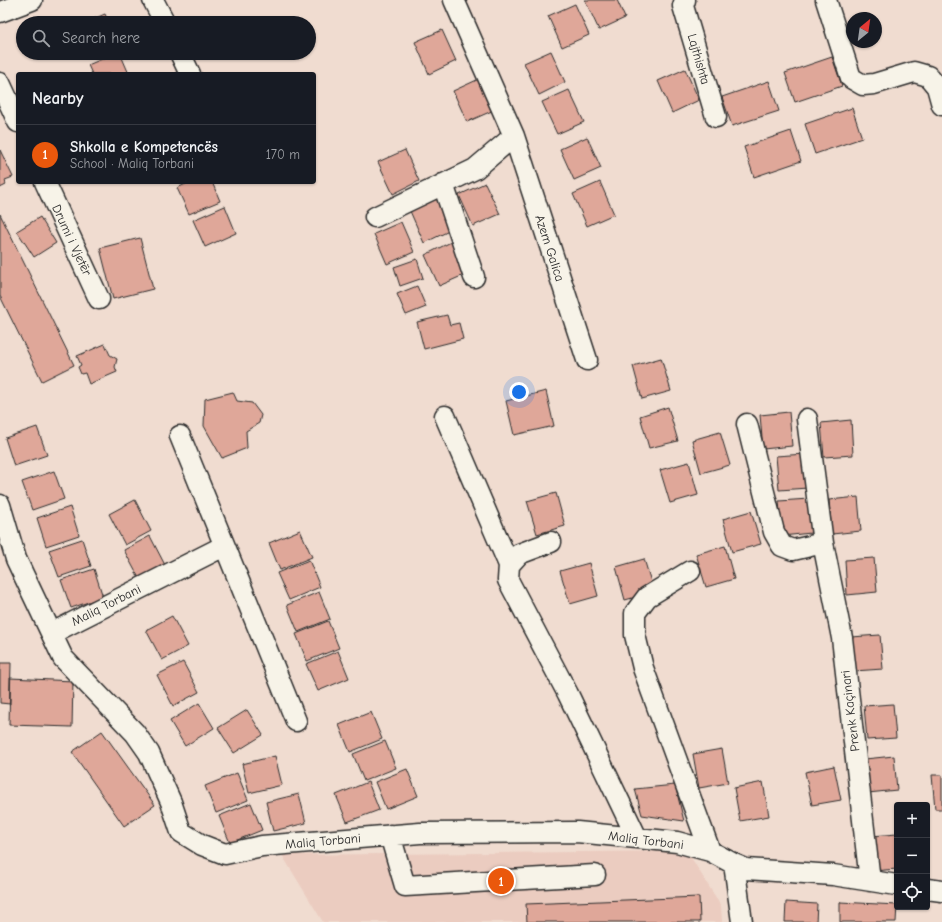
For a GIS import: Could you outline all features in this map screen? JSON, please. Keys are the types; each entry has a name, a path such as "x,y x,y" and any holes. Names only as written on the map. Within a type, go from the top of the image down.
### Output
{"street":[{"path":"0,12 32,0"},
{"path":"153,0 161,16"},
{"name":"Azem Galica","path":"454,0 514,136 587,360"},
{"name":"Lajthishta","path":"685,0 683,6 716,117"},
{"path":"826,0 851,78 863,85 874,84 914,72 928,76 936,87 942,105"},
{"path":"183,60 189,72"},
{"path":"0,83 16,118"},
{"path":"375,217 475,169 514,136"},
{"name":"Drumi i Vjetër","path":"46,184 99,299"},
{"path":"443,184 474,277"},
{"path":"445,416 509,565 508,580 568,694 637,838"},
{"name":"Prenk Kaçinari","path":"807,419 823,543 842,638 870,881"},
{"path":"747,424 774,532 782,546 793,550 823,543"},
{"path":"180,436 296,721"},
{"name":"Maliq Torbani","path":"0,505 16,559 63,658 135,733 148,753 171,802 181,832 202,846 225,854 262,846 420,833 577,832 677,842 710,851 746,869 832,875 894,885"},
{"path":"509,565 519,554 551,542"},
{"name":"Maliq Torbani","path":"52,633 224,546"},
{"name":"Maliq Torbani","path":"690,571 647,597 635,613 634,635 643,668 710,851"},
{"path":"390,835 405,886 595,875"},
{"path":"734,864 742,922"},
{"path":"930,889 942,891"}],"shaded area":[{"path":"687,851 721,906 722,922 323,922 282,855"}],"building":[{"path":"585,0 617,0 625,18 599,30"},
{"path":"575,4 589,35 562,47 548,16"},
{"path":"442,30 456,61 429,74 415,42"},
{"path":"551,51 565,82 539,95 524,63"},
{"path":"832,57 842,86 795,102 785,73"},
{"path":"100,60 123,60 128,72 91,72 88,65"},
{"path":"685,69 699,100 672,113 658,81"},
{"path":"479,79 494,110 467,122 453,91"},
{"path":"769,81 779,111 732,126 722,97"},
{"path":"569,90 584,122 557,134 542,102"},
{"path":"852,108 862,138 815,154 805,124"},
{"path":"791,131 801,161 754,177 744,147"},
{"path":"587,137 601,168 574,180 560,149"},
{"path":"0,150 13,177 5,180 6,185 0,188"},
{"path":"405,150 419,181 393,194 378,162"},
{"path":"600,182 614,214 587,226 573,194"},
{"path":"485,183 500,214 473,226 459,195"},
{"path":"186,184 213,184 220,201 189,214 177,188"},
{"path":"437,199 451,230 424,243 410,211"},
{"path":"225,206 236,233 205,247 193,220"},
{"path":"0,214 74,365 42,381 0,296"},
{"path":"40,217 56,243 34,257 17,231"},
{"path":"401,222 414,252 387,264 374,234"},
{"path":"140,238 153,289 113,299 100,248"},
{"path":"451,242 466,274 439,286 425,255"},
{"path":"417,259 423,278 400,286 394,267"},
{"path":"417,286 426,307 406,315 397,294"},
{"path":"447,315 450,325 459,323 463,339 424,349 417,322"},
{"path":"105,344 110,355 117,359 115,367 117,372 89,384 85,373 81,374 78,367 81,365 77,356"},
{"path":"661,358 671,391 642,399 633,366"},
{"path":"546,391 554,426 514,435 506,401"},
{"path":"233,392 237,401 252,403 261,415 259,423 246,431 247,448 222,458 204,426 205,399"},
{"path":"668,407 678,441 649,448 640,416"},
{"path":"789,412 792,446 763,449 760,415"},
{"path":"851,420 853,455 824,457 821,423"},
{"path":"37,427 47,455 14,466 5,438"},
{"path":"720,432 730,465 701,473 692,440"},
{"path":"805,454 808,488 779,490 776,456"},
{"path":"689,462 698,495 670,503 660,470"},
{"path":"54,471 64,499 32,510 22,482"},
{"path":"556,493 565,526 537,534 527,501"},
{"path":"858,497 861,531 832,534 829,500"},
{"path":"809,499 811,533 782,536 779,501"},
{"path":"135,500 151,531 125,545 109,514"},
{"path":"70,507 79,535 46,546 37,518"},
{"path":"751,511 761,544 732,552 723,519"},
{"path":"300,530 312,557 280,570 269,543"},
{"path":"150,536 166,567 140,580 124,550"},
{"path":"82,539 91,566 59,577 49,550"},
{"path":"725,546 734,579 706,587 696,554"},
{"path":"874,558 877,592 847,595 845,560"},
{"path":"644,559 654,592 625,600 616,567"},
{"path":"309,560 320,587 289,600 277,573"},
{"path":"589,563 598,596 570,604 560,571"},
{"path":"94,569 103,597 71,608 61,580"},
{"path":"319,592 330,619 298,632 287,605"},
{"path":"172,616 188,646 162,660 146,630"},
{"path":"328,621 339,648 307,661 296,634"},
{"path":"880,635 883,669 854,671 851,637"},
{"path":"338,651 349,678 318,691 306,664"},
{"path":"183,662 199,692 173,706 157,675"},
{"path":"0,663 11,663 10,704 0,703"},
{"path":"10,678 73,681 72,727 9,725"},
{"path":"199,703 214,728 185,746 170,721"},
{"path":"893,704 896,738 867,740 864,706"},
{"path":"247,710 263,735 234,753 218,728"},
{"path":"371,712 382,739 350,752 339,725"},
{"path":"102,731 155,805 124,826 72,752"},
{"path":"385,741 396,768 364,781 353,754"},
{"path":"722,749 728,783 699,788 693,754"},
{"path":"275,756 282,785 249,793 242,764"},
{"path":"894,756 897,790 868,793 865,759"},
{"path":"834,766 841,800 812,805 805,772"},
{"path":"407,769 418,796 386,809 375,782"},
{"path":"237,773 248,800 216,813 205,786"},
{"path":"932,775 942,775 942,809 935,809"},
{"path":"368,782 379,810 347,822 336,795"},
{"path":"763,782 769,816 740,821 734,788"},
{"path":"675,785 684,821 642,815 635,789"},
{"path":"299,794 306,823 273,831 266,802"},
{"path":"251,803 262,830 230,843 219,816"},
{"path":"894,834 894,869 873,871 871,836"},
{"path":"699,897 700,922 527,922 526,904"},
{"path":"786,902 817,904 816,922 785,922"},
{"path":"840,902 894,905 894,910 897,910 896,922 840,922"}],"place":[{"name":"Shkolla e Kompetencës","path":"501,881"}]}
